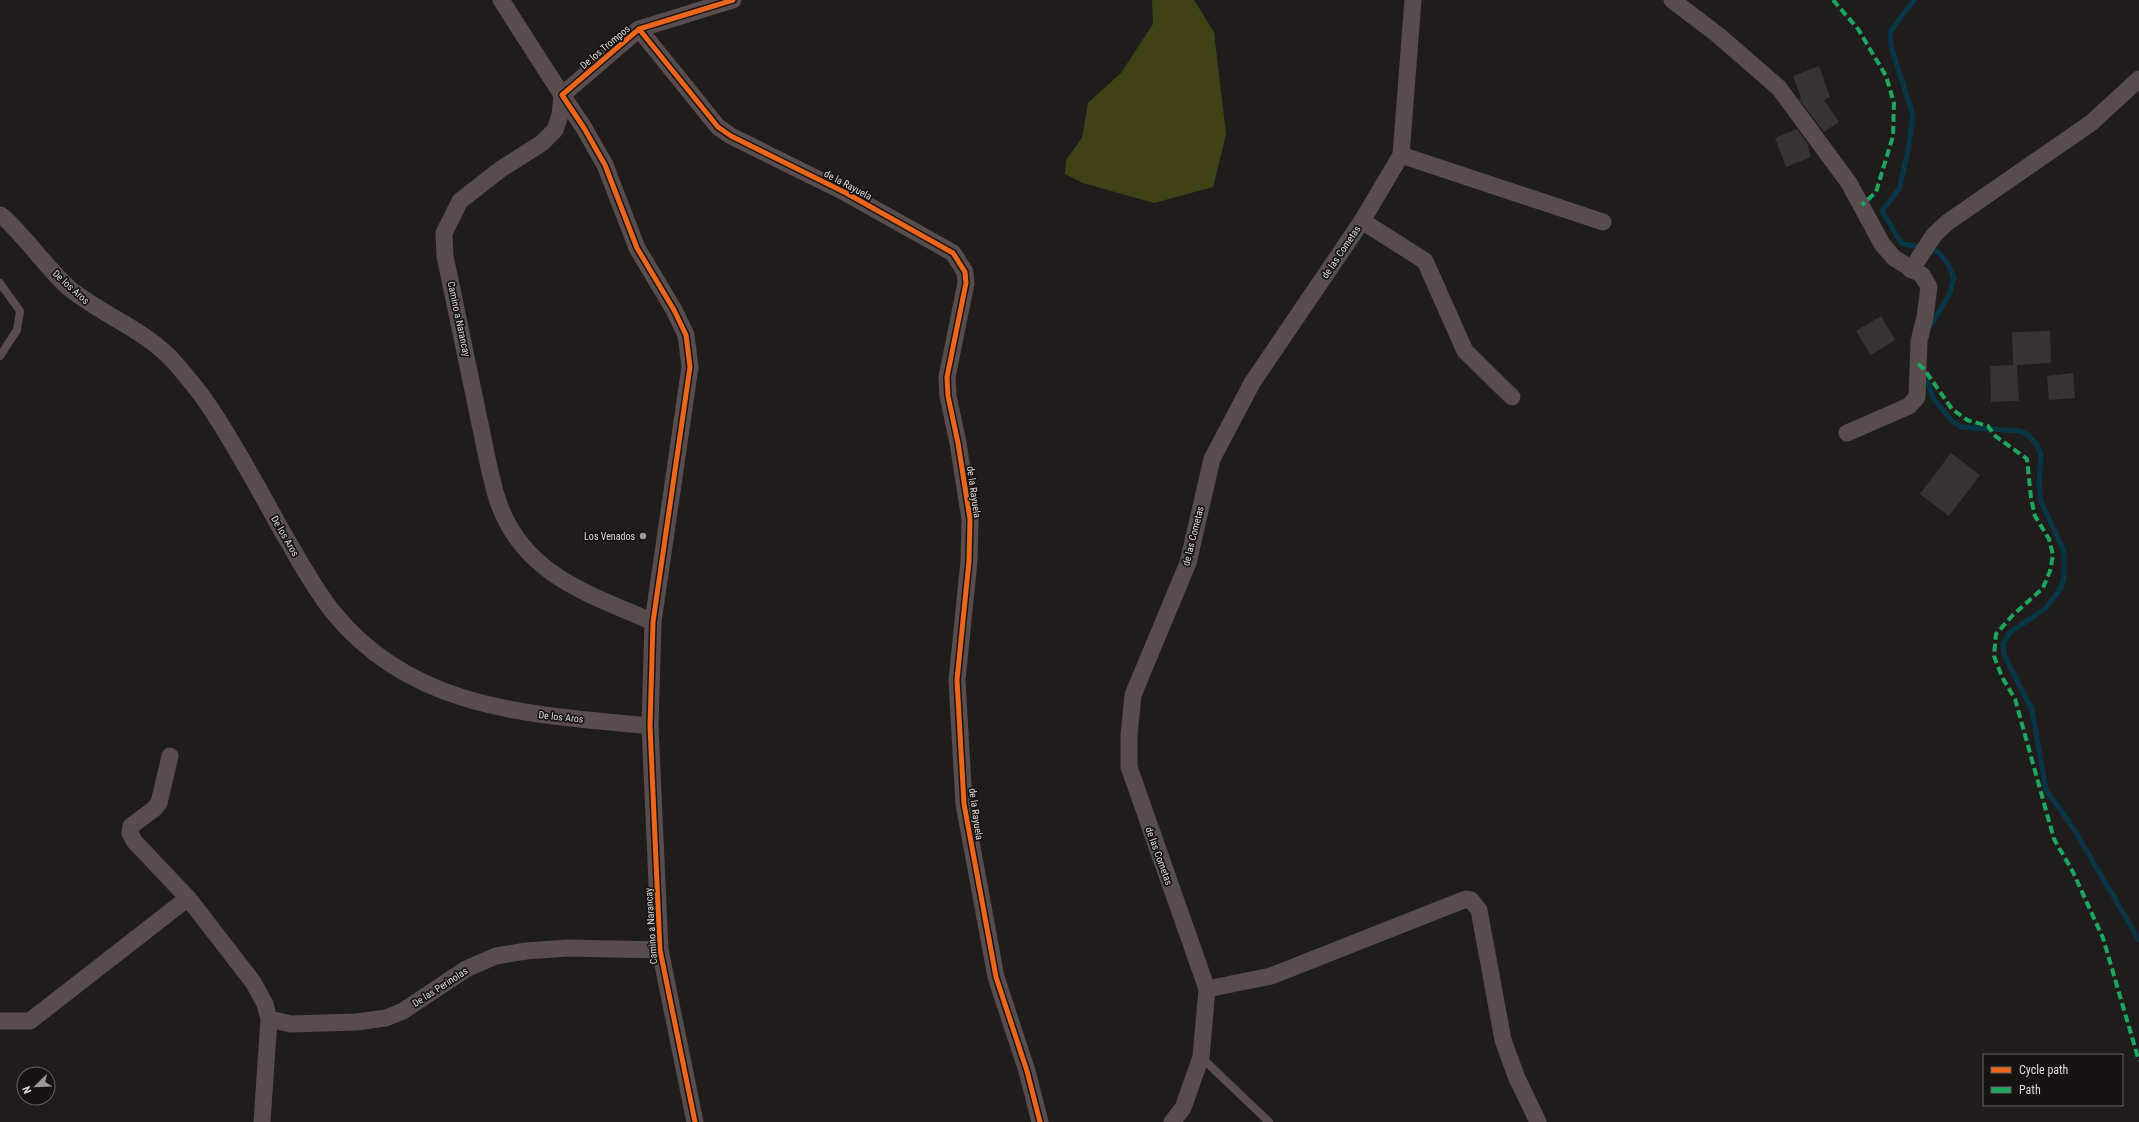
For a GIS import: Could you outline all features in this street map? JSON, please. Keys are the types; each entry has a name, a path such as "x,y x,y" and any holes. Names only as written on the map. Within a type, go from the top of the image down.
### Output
{"street":[{"path":"500,0 562,95"},
{"name":"De los Trompos","path":"562,95 639,29 733,0"},
{"name":"de las Cometas","path":"1172,1122 1183,1108 1201,1057 1207,989 1129,767 1128,735 1133,695 1188,563 1212,459 1252,383 1362,221 1401,155 1413,0"},
{"path":"1672,0 1718,35 1779,88 1849,183 1882,244 1894,258 1911,270 1922,275 1929,287 1919,341 1917,397 1909,406 1847,433"},
{"name":"de la Rayuela","path":"639,29 718,127 731,136 846,193 953,252 965,272 966,283 947,377 948,396 958,443 970,519 969,561 957,680 964,804 996,977 1027,1071 1040,1122"},
{"path":"1911,270 1934,235 1948,222 2092,123 2139,79"},
{"name":"Camino a Narancay","path":"562,95 560,115 555,130 542,143 501,169 460,201 444,233 445,256 490,472 499,505 513,533 533,559 563,582 653,622"},
{"name":"Camino a Narancay","path":"562,95 584,128 605,165 637,248 674,310 686,335 690,367 653,622 650,726 660,950 695,1122"},
{"path":"1401,155 1603,222"},
{"name":"De los Aros","path":"0,215 36,252 61,281 85,301 146,337 174,362 210,407 302,566 334,613 365,645 390,665 420,683 459,698 535,714 650,726"},
{"path":"1362,221 1425,261 1465,351 1469,357 1512,397"},
{"path":"170,756 159,803 154,809 132,826 130,833 134,841 188,898 253,982 265,1004 269,1019 262,1122"},
{"path":"0,1021 30,1021 188,898"},
{"path":"1207,989 1271,976 1466,899 1471,900 1479,910 1503,1040 1516,1076 1538,1122"},
{"name":"De las Perinolas","path":"269,1019 291,1024 356,1022 386,1018 403,1011 466,969 496,956 526,951 568,948 660,950"}],"lane":[{"path":"0,283 20,312 17,330 0,356"},
{"path":"1201,1057 1269,1122"}],"shaded area":[{"path":"1152,0 1194,0 1214,32 1226,134 1213,187 1154,203 1083,183 1065,174 1066,160 1082,138 1088,103 1121,73 1153,24"}],"building":[{"path":"1819,66 1830,97 1824,100 1839,122 1824,132 1799,99 1801,98 1793,76"},
{"path":"1797,129 1807,143 1811,157 1786,167 1775,138"},
{"path":"1881,316 1895,340 1871,355 1856,331"},
{"path":"2050,331 2051,363 2017,365 2019,401 1991,402 1990,366 2013,365 2012,332"},
{"path":"2073,373 2075,398 2049,400 2047,376"},
{"path":"1951,453 1980,475 1949,516 1920,494"}],"waterway":[{"path":"1914,0 1890,32 1892,50 1913,115 1908,151 1899,189 1882,211 1902,244 1921,247"},
{"path":"1929,249 1934,250 1945,259 1954,277 1950,293 1931,325"},
{"path":"1924,374 1934,399 1951,420 1961,427 2020,431 2028,435 2037,445 2041,456 2039,482 2041,502 2064,551 2064,576 2062,586 2046,608 2009,633 2003,644 2004,655 2032,710 2046,790 2072,826 2139,940"}],"marked path":[{"path":"1833,0 1858,29 1886,76 1894,103 1893,136 1876,192 1862,205"},
{"path":"1918,364 1924,369 1952,409 1967,420 1988,426 1994,435 2027,459 2031,498 2035,516 2049,539 2053,555 2050,571 2043,588 2012,616 1996,634 1994,656 2002,677 2015,699 2054,839 2073,872 2103,938 2139,1061"}],"cycle path":[{"path":"695,1122 660,950 650,726 653,622 690,367 686,335 674,310 637,248 605,165 584,128 562,95 639,29 733,0"},
{"path":"639,29 718,127 731,136 846,193 953,253 965,272 966,283 947,377 948,396 958,443 970,519 969,561 957,680 964,804 996,977 1027,1071 1040,1122"}],"place":[{"name":"Los Venados","path":"643,536"}]}
